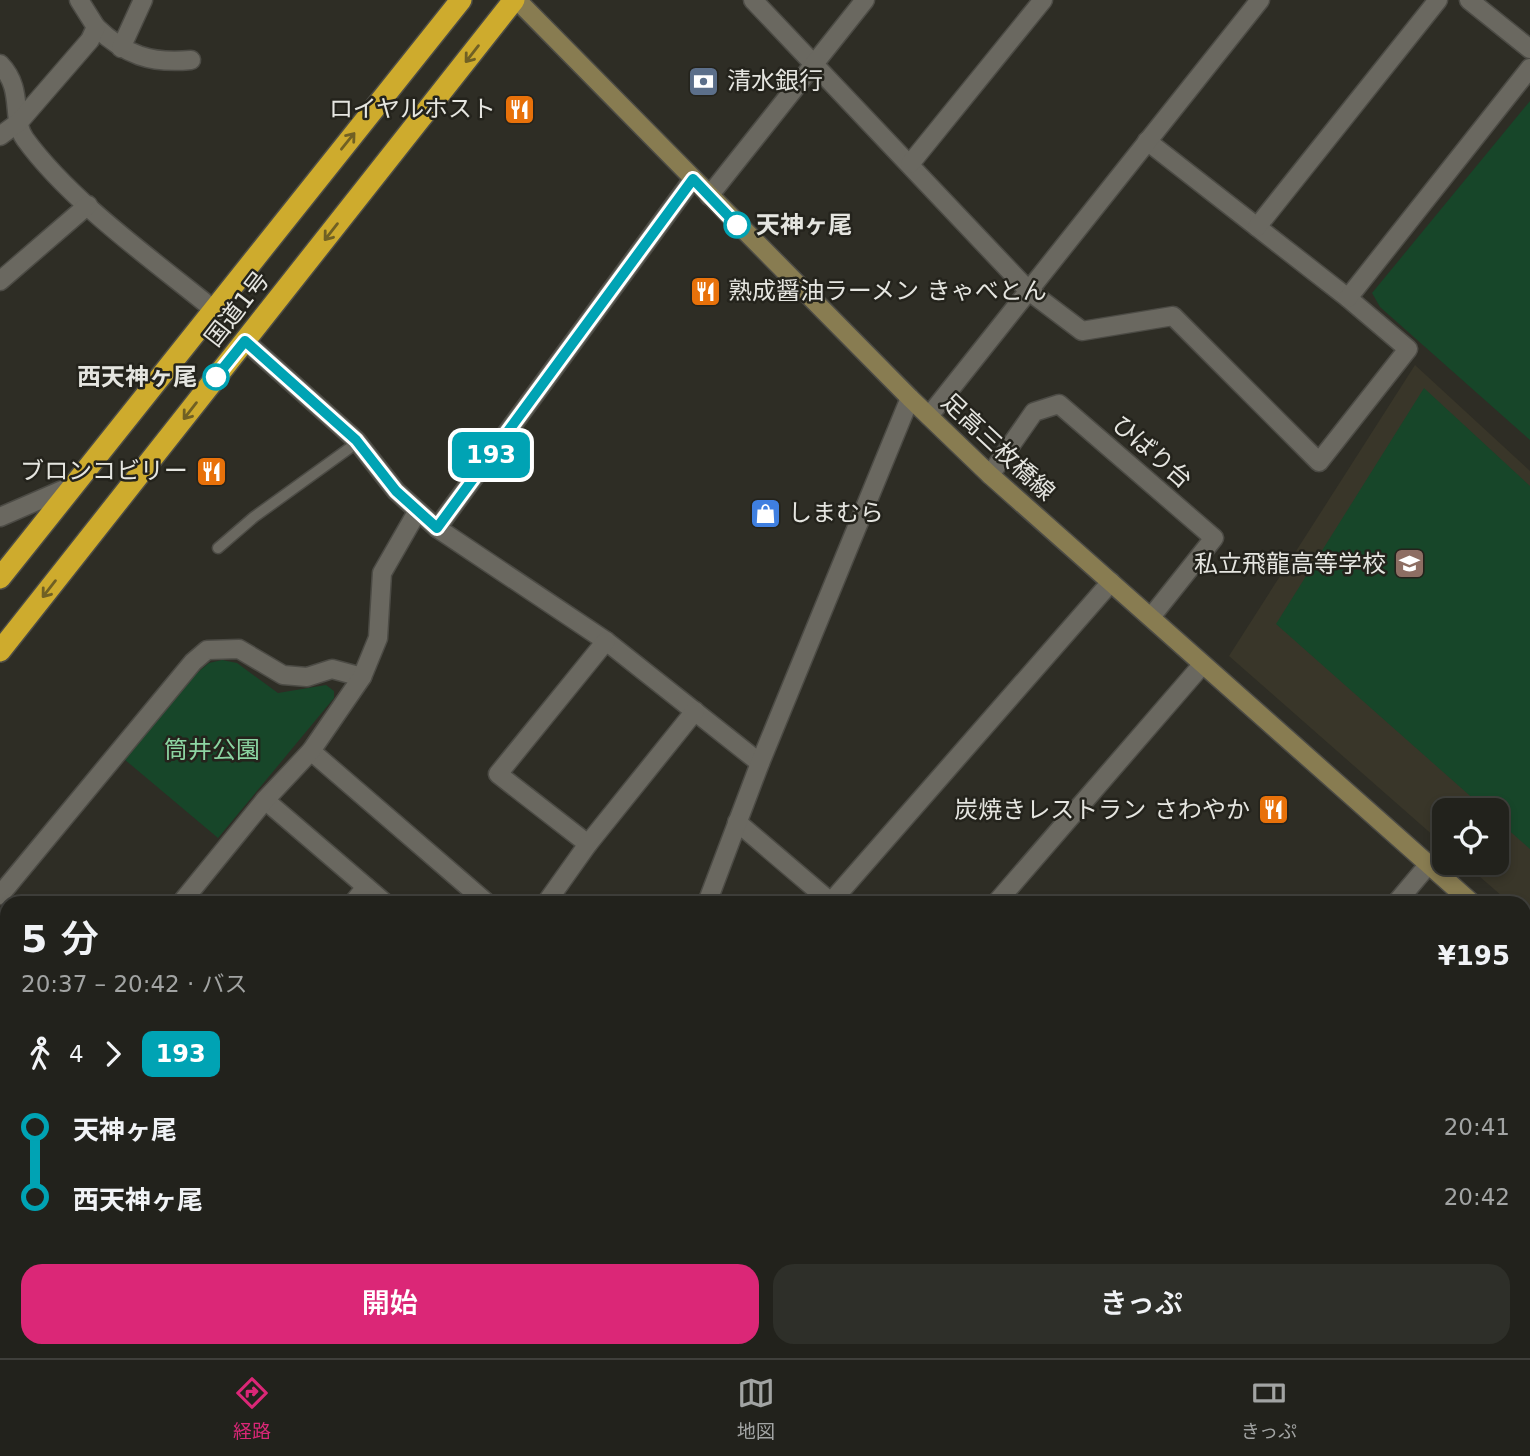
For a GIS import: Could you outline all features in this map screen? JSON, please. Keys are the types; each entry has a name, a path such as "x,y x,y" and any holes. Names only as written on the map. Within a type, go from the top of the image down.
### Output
{"highway":[{"name":"国道1号","path":"0,578 461,0"},
{"name":"国道1号","path":"0,651 516,0"}],"main road":[{"name":"足高三枚橋線","path":"516,0 910,398 990,475 1464,896"}],"street":[{"path":"79,0 96,27 121,48 162,63 191,60"},
{"path":"121,48 143,0"},
{"path":"753,0 1028,291 1082,331 1173,316 1319,461 1408,349 1348,298 1147,141"},
{"path":"709,196 865,0"},
{"path":"910,164 1043,0"},
{"path":"929,416 1260,0"},
{"path":"1257,228 1438,0"},
{"path":"1469,0 1530,49"},
{"path":"0,136 19,122 90,40 96,27"},
{"path":"0,64 13,82 23,136 88,205 213,309"},
{"path":"1348,298 1530,68"},
{"path":"437,528 693,179"},
{"path":"0,281 88,205"},
{"path":"245,341 358,442 396,491 417,512 607,641 760,763"},
{"path":"710,896 760,763 910,398"},
{"name":"ひばり台","path":"990,475 1034,412 1059,404 1214,538 1151,617"},
{"path":"0,517 75,484"},
{"path":"187,896 265,800 311,751 362,677 378,638 382,573 417,512"},
{"path":"837,896 1111,582"},
{"path":"589,844 498,774 607,641"},
{"path":"5,895 206,650 239,649 283,674 307,677 332,668 362,677"},
{"path":"1002,896 1202,665"},
{"path":"551,896 695,711"},
{"path":"311,751 479,896"},
{"path":"265,800 377,896"},
{"path":"737,822 825,896"},
{"path":"1402,896 1429,864"},
{"path":"359,896 366,887"}],"lane":[{"path":"218,548 254,517 358,442"}],"shaded area":[{"name":"私立飛龍高等学校","path":"1415,365 1530,471 1530,896 1502,896 1478,875 1509,875 1509,798 1432,798 1432,834 1229,656"}],"green space":[{"path":"1530,101 1530,440 1380,307 1372,293"},
{"name":"私立飛龍高等学校","path":"1424,388 1530,486 1530,849 1509,830 1509,798 1472,798 1276,624"},
{"name":"筒井公園","path":"222,660 237,663 278,693 326,685 334,691 334,698 218,838 124,759 197,673 209,663"}],"bus line":[{"name":"193","path":"216,377 245,341 356,440 396,491 437,528 693,179 737,225"}],"place":[{"name":"清水銀行","path":"704,81"},
{"name":"ロイヤルホスト","path":"519,109"},
{"name":"天神ヶ尾","path":"737,225"},
{"name":"熟成醤油ラーメン きゃべとん","path":"705,291"},
{"name":"西天神ヶ尾","path":"216,377"},
{"name":"ブロンコビリー","path":"211,471"},
{"name":"しまむら","path":"765,513"},
{"name":"私立飛龍高等学校","path":"1409,564"},
{"name":"炭焼きレストラン さわやか","path":"1273,810"}]}
